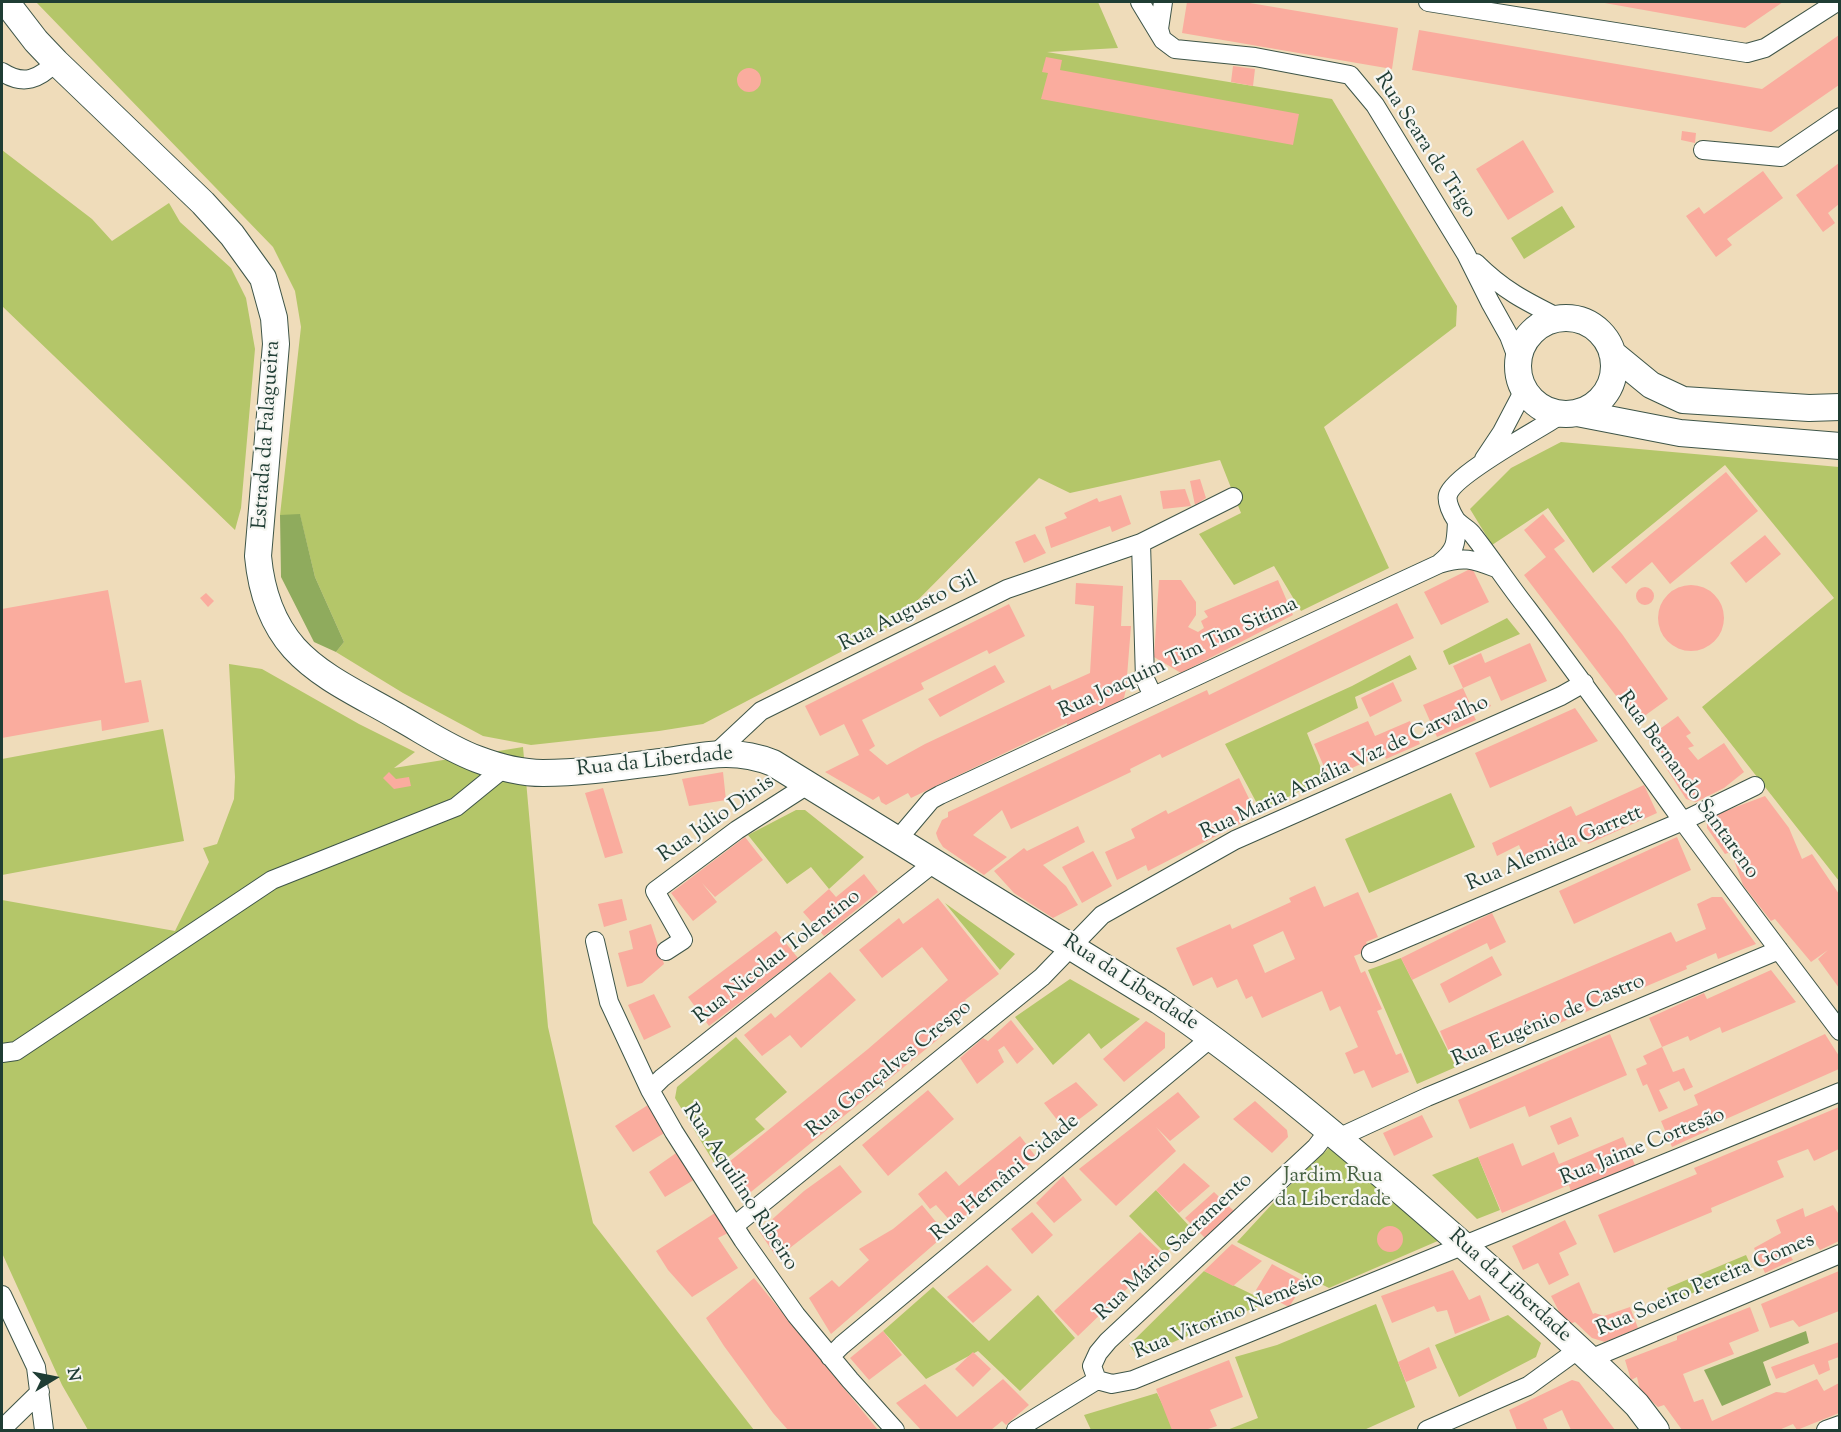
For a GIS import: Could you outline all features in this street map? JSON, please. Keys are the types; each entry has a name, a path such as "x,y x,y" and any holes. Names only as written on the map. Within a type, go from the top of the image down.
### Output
{"street":[{"name":"Estrada da Falagueira","path":"6,2 36,41 56,62 203,203 232,235 263,278 274,318 276,344 258,556 265,596 281,630 312,666 448,745 504,768"},
{"path":"1140,2 1163,40"},
{"path":"1163,2 1159,29 1163,40"},
{"path":"1428,2 1748,53 1765,48 1837,2"},
{"name":"Rua Seara de Trigo","path":"1163,40 1175,49 1255,57 1350,75 1375,105 1466,254 1509,336 1518,360"},
{"path":"2,72 10,78 27,80 45,73 56,62"},
{"path":"1703,150 1781,157 1839,117"},
{"name":"Rua Seara de Trigo","path":"1466,254 1509,292 1559,318"},
{"path":"1496,568 1472,533 1457,521 1449,507 1448,494 1454,485 1481,463 1569,414 1589,408 1599,401 1607,391 1612,379 1614,366 1612,353 1603,336 1588,323 1559,318 1536,328 1521,347 1518,360 1518,375 1524,390 1533,402 1546,410 1569,414 1680,434 1839,446"},
{"path":"1612,353 1651,385 1683,400 1809,408 1839,407"},
{"path":"1481,463 1503,432 1524,390"},
{"name":"Rua Augusto Gil","path":"715,754 761,711 1007,589 1141,543 1233,497"},
{"path":"1439,564 1451,554 1456,545 1457,521"},
{"path":"1141,543 1145,679 1153,696"},
{"name":"Rua Joaquim Tim Tim Sitima","path":"898,839 931,800 1439,564 1457,558 1470,558 1496,568"},
{"name":"Rua Bernando Santareno","path":"1496,568 1584,683 1839,1031"},
{"name":"Rua Maria Amália Vaz de Carvalho","path":"1071,946 1102,915 1235,840 1561,696 1584,683"},
{"name":"Rua da Liberdade","path":"504,768 543,773 577,771 739,753 773,763 1071,946 1212,1037 1334,1134 1465,1246 1585,1354 1637,1405 1656,1431"},
{"path":"2,1053 16,1051 272,880 456,807 504,768"},
{"name":"Rua Júlio Dinis","path":"666,951 683,940 655,891 737,830 809,784"},
{"name":"Rua Alemida Garrett","path":"1371,953 1683,821 1755,786"},
{"name":"Rua Nicolau Tolentino","path":"650,1090 935,862"},
{"name":"Rua Aquilino Ribeiro","path":"595,941 609,1002 650,1090 674,1132 734,1226 796,1315 895,1431"},
{"name":"Rua Gonçalves Crespo","path":"734,1226 1041,977 1071,946"},
{"name":"Rua Eugénio de Castro","path":"1334,1134 1779,950"},
{"name":"Rua Hernâni Cidade","path":"830,1357 1212,1037"},
{"name":"Rua Jaime Cortesão","path":"1465,1246 1839,1092"},
{"name":"Rua Mário Sacramento","path":"1097,1380 1092,1366 1098,1353 1108,1341 1317,1146 1334,1134"},
{"name":"Rua Vitorino Nemésio","path":"1097,1380 1112,1384 1133,1380 1465,1246"},
{"name":"Rua Soeiro Pereira Gomes","path":"1427,1431 1527,1386 1585,1354 1839,1254"},
{"path":"2,1295 36,1367 44,1431"},
{"path":"1016,1431 1097,1380"},
{"path":"2,1429 40,1392"},
{"path":"1826,1431 1839,1425"}],"green space":[{"path":"36,2 1098,2 1118,48 1047,52 1332,99 1457,306 1456,326 1324,427 1389,568 1301,611 1274,566 1234,585 1199,534 1241,513 1220,460 1070,493 1039,478 894,624 703,724 531,745 483,736 403,693 336,652 344,642 315,577 300,515 280,515 301,327 295,291 273,247"},
{"path":"2,150 92,219 112,241 169,203 180,222 231,268 246,298 255,349 241,508 235,530 2,306"},
{"path":"1562,206 1575,227 1524,259 1511,238"},
{"path":"1561,442 1839,467 1839,881 1702,707 1834,598 1725,465 1593,573 1548,508 1492,545 1470,509 1511,468"},
{"path":"300,514 315,577 344,642 336,652 314,642 281,577 280,515"},
{"path":"1507,618 1520,634 1449,665 1443,651"},
{"path":"1410,655 1417,669 1355,697 1358,708 1307,733 1325,778 1261,811 1225,744 1352,686"},
{"path":"229,664 262,669 359,724 415,752 394,768 523,747 548,1027 593,1223 754,1430 88,1430 62,1385 2,1253 2,900 175,931 209,862 203,848 217,844 234,799 235,777"},
{"path":"163,729 184,841 2,875 2,759"},
{"path":"1451,793 1475,847 1369,893 1345,839"},
{"path":"796,810 805,810 864,857 829,889 811,867 787,884 748,835"},
{"path":"945,903 1015,954 1000,970"},
{"path":"1401,958 1456,1067 1417,1084 1368,970"},
{"path":"1070,979 1140,1019 1101,1049 1089,1033 1053,1065 1015,1017"},
{"path":"736,1037 787,1092 755,1119 765,1129 716,1166 675,1098 677,1087"},
{"name":"Jardim Rua da Liberdade","path":"1331,1146 1440,1240 1329,1288 1237,1242 1286,1189"},
{"path":"1478,1157 1500,1210 1477,1219 1432,1175"},
{"path":"1156,1190 1191,1228 1165,1253 1129,1216"},
{"path":"1746,1255 1752,1268 1674,1301 1667,1288"},
{"path":"1204,1271 1268,1302 1138,1357 1129,1345"},
{"path":"933,1287 989,1341 1038,1295 1075,1338 1020,1391 978,1351 926,1379 883,1331"},
{"path":"1376,1304 1415,1407 1364,1430 1227,1430 1258,1418 1235,1357 1277,1345"},
{"path":"1508,1315 1541,1343 1536,1357 1459,1397 1435,1345"},
{"path":"1806,1331 1809,1343 1763,1362 1771,1385 1722,1406 1704,1370"},
{"path":"1157,1393 1175,1430 1091,1430 1084,1415"}],"building":[{"path":"1187,2 1244,2 1398,28 1392,69 1182,33"},
{"path":"1599,2 1783,2 1745,28"},
{"path":"1419,30 1762,89 1839,35 1839,85 1771,132 1412,70"},
{"path":"1046,57 1062,60 1060,70 1299,114 1293,145 1041,99 1048,73 1042,72"},
{"path":"1233,66 1255,69 1253,86 1231,82"},
{"path":"749,68 754,69 760,75 760,85 754,91 749,92 744,91 738,85 737,80 738,75 744,69"},
{"path":"1682,131 1696,133 1695,143 1681,140"},
{"path":"1523,140 1554,192 1508,220 1476,169"},
{"path":"1839,163 1839,204 1828,213 1835,223 1823,232 1796,195"},
{"path":"1763,171 1783,198 1727,239 1732,245 1716,257 1686,216 1699,207 1704,214"},
{"path":"1726,472 1758,511 1670,584 1652,562 1626,584 1611,567"},
{"path":"1200,479 1206,498 1195,505 1190,481"},
{"path":"1185,489 1191,506 1163,509 1160,491"},
{"path":"1121,495 1131,524 1112,532 1110,526 1051,548 1045,527 1067,518 1064,513 1097,498 1099,502"},
{"path":"1543,514 1565,541 1554,549 1622,634 1668,699 1636,722 1524,575 1546,557 1524,530"},
{"path":"1035,534 1046,553 1024,563 1015,542"},
{"path":"1765,535 1781,554 1746,583 1730,563"},
{"path":"1472,568 1489,602 1441,625 1424,592"},
{"path":"1159,580 1181,580 1196,602 1196,615 1188,627 1198,632 1204,628 1201,621 1208,617 1204,611 1278,580 1293,615 1181,673 1154,657"},
{"path":"1076,583 1123,586 1121,626 1131,626 1126,689 1124,698 1117,704 1067,728 1067,723 911,798 908,793 886,805 881,802 879,796 873,800 825,772 859,755 844,724 820,736 805,706 1009,604 1025,636 989,654 987,650 921,683 924,689 862,720 875,746 869,750 887,765 925,744 1050,685 1052,690 1090,673 1094,606 1075,604"},
{"path":"1691,585 1704,588 1714,595 1721,605 1724,618 1721,631 1714,641 1704,648 1691,651 1678,648 1668,641 1661,631 1658,618 1661,605 1668,595 1678,588"},
{"path":"1641,587 1649,587 1654,592 1652,603 1641,605 1636,600 1636,592"},
{"path":"108,590 125,683 141,680 149,722 102,731 101,720 2,738 2,609"},
{"path":"206,593 214,601 208,607 200,598"},
{"path":"1397,603 1414,638 1162,758 1160,754 1130,769 1131,772 1011,829 1002,810 973,835 1007,857 984,875 943,847 938,839 936,833 942,820 948,817 948,812 1207,690 1209,695"},
{"path":"1530,643 1547,681 1501,701 1490,676 1463,688 1453,666 1481,653 1485,663"},
{"path":"995,665 1005,682 940,717 928,699"},
{"path":"1393,682 1402,701 1370,717 1361,698"},
{"path":"1463,688 1471,706 1487,699 1491,706 1473,714 1476,720 1437,737 1423,705"},
{"path":"1575,708 1598,741 1490,788 1475,753"},
{"path":"1678,716 1691,733 1686,736 1694,746 1688,748 1698,760 1724,743 1744,772 1724,788 1696,802 1686,799 1647,738"},
{"path":"1368,721 1375,736 1410,721 1420,744 1386,759 1384,754 1329,778 1314,744"},
{"path":"389,772 396,779 409,777 411,786 394,789 383,778"},
{"path":"723,772 726,800 689,806 682,779"},
{"path":"1239,778 1257,815 1148,871 1146,865 1117,880 1105,852 1135,838 1131,829 1166,810 1168,814"},
{"path":"1644,785 1657,813 1588,844 1586,839 1528,866 1519,845 1497,856 1492,843 1571,806 1576,816"},
{"path":"603,788 623,853 605,858 585,793"},
{"path":"1765,796 1789,828 1802,859 1812,854 1839,894 1839,988 1818,959 1828,950 1811,962 1775,919 1771,921 1743,885 1731,852 1725,854 1707,828 1707,823 1712,816"},
{"path":"1078,826 1085,842 1043,865 1066,886 1078,905 1053,918 1014,893 994,871 1024,848 1027,851"},
{"path":"745,837 763,860 715,897 702,883 717,902 693,921 671,893"},
{"path":"1677,837 1691,870 1574,924 1559,891"},
{"path":"1093,851 1112,886 1082,903 1062,867"},
{"path":"864,874 878,892 824,936 803,912 829,889 836,897"},
{"path":"1315,886 1324,907 1358,892 1378,937 1366,942 1370,950 1354,956 1361,973 1365,971 1382,1009 1377,1011 1396,1055 1401,1053 1409,1072 1372,1088 1364,1070 1354,1074 1345,1053 1358,1047 1340,1006 1330,1011 1322,991 1262,1018 1252,996 1246,999 1237,979 1217,988 1212,977 1193,986 1176,948 1230,924 1232,929 1291,902 1289,898","holes":["1283,931 1295,959 1265,973 1253,945"]},
{"path":"1712,897 1722,897 1756,944 1718,959 1716,953 1686,966 1687,969 1456,1067 1440,1031 1671,932 1676,942 1706,929 1697,904"},
{"path":"938,898 999,974 965,1000 972,1008 937,1040 746,1196 724,1166 868,1049 948,980 922,947 882,978 859,950 899,918 903,924"},
{"path":"622,899 627,920 604,927 598,904"},
{"path":"1492,913 1506,942 1490,950 1487,943 1412,980 1401,958"},
{"path":"651,924 664,964 642,983 627,987 618,953 633,949 629,931"},
{"path":"776,931 798,958 709,1026 688,997"},
{"path":"1492,956 1502,975 1449,1003 1440,984"},
{"path":"1771,970 1796,1002 1722,1033 1720,1027 1690,1041 1688,1036 1662,1047 1649,1018 1704,993 1707,999"},
{"path":"830,972 856,1000 801,1048 790,1035 762,1056 744,1035 771,1013 775,1018"},
{"path":"654,994 671,1027 644,1040 628,1005"},
{"path":"1011,1020 1034,1049 1017,1064 1004,1046 998,1050 1004,1062 977,1084 960,1058 983,1038 988,1041"},
{"path":"1146,1021 1165,1033 1165,1048 1124,1082 1103,1059"},
{"path":"1610,1034 1627,1075 1529,1117 1525,1106 1470,1129 1458,1100"},
{"path":"1825,1034 1839,1056 1839,1069 1708,1127 1709,1130 1672,1147 1661,1121 1698,1105 1694,1095"},
{"path":"1662,1047 1673,1072 1684,1068 1693,1087 1684,1091 1679,1081 1659,1090 1668,1108 1659,1112 1647,1084 1643,1086 1636,1069 1647,1064 1643,1056"},
{"path":"1076,1082 1098,1105 1065,1130 1044,1103"},
{"path":"928,1090 954,1119 888,1176 862,1145"},
{"path":"1178,1092 1200,1117 1170,1141 1156,1127 1176,1151 1116,1206 1079,1169"},
{"path":"1255,1101 1287,1130 1288,1137 1272,1153 1233,1119"},
{"path":"648,1105 666,1132 633,1152 615,1126"},
{"path":"1839,1107 1839,1149 1814,1161 1808,1149 1777,1161 1784,1177 1711,1208 1712,1212 1614,1253 1598,1215 1697,1174 1694,1168"},
{"path":"1422,1115 1433,1137 1394,1156 1383,1133"},
{"path":"1571,1117 1579,1136 1558,1145 1550,1126"},
{"path":"1020,1136 1037,1158 954,1225 936,1205 930,1209 918,1194 946,1171 959,1186"},
{"path":"1623,1137 1635,1165 1571,1192 1569,1185 1502,1213 1478,1157 1513,1143 1522,1166 1554,1152 1559,1164"},
{"path":"679,1151 697,1178 665,1197 649,1172"},
{"path":"1184,1163 1210,1186 1179,1213 1156,1190"},
{"path":"840,1165 862,1192 777,1258 759,1231 804,1191"},
{"path":"1063,1176 1082,1200 1054,1223 1036,1203"},
{"path":"1214,1192 1235,1212 1205,1238 1185,1218"},
{"path":"922,1205 946,1234 831,1334 809,1298 832,1280 839,1287 869,1260 859,1249 893,1229"},
{"path":"1833,1205 1839,1212 1839,1241 1820,1250 1816,1244 1790,1255 1793,1260 1765,1273 1754,1248 1781,1233 1776,1220 1803,1208 1805,1217"},
{"path":"718,1211 730,1232 718,1238 738,1268 692,1297 668,1270 656,1251"},
{"path":"1032,1212 1053,1235 1032,1254 1011,1229"},
{"path":"1565,1220 1577,1244 1559,1253 1569,1275 1549,1285 1538,1263 1523,1270 1512,1246"},
{"path":"1390,1226 1399,1230 1403,1239 1399,1248 1390,1252 1381,1248 1377,1239 1381,1230"},
{"path":"1140,1232 1163,1254 1078,1336 1054,1311"},
{"path":"1232,1244 1262,1261 1233,1286 1204,1271"},
{"path":"1272,1264 1305,1282 1289,1307 1256,1290"},
{"path":"987,1265 1012,1290 973,1323 947,1297"},
{"path":"1453,1270 1469,1300 1480,1295 1490,1320 1455,1334 1447,1310 1437,1312 1434,1306 1392,1323 1381,1296"},
{"path":"1839,1271 1839,1311 1799,1327 1793,1320 1770,1328 1761,1304"},
{"path":"754,1278 878,1430 788,1430 773,1413 706,1318"},
{"path":"1579,1282 1593,1314 1604,1316 1630,1307 1638,1328 1605,1342 1592,1338 1575,1322 1566,1325 1551,1296"},
{"path":"1750,1307 1759,1331 1729,1343 1734,1354 1683,1374 1694,1402 1703,1399 1712,1421 1776,1392 1785,1393 1817,1379 1824,1391 1839,1383 1839,1413 1797,1430 1793,1424 1779,1430 1682,1430 1664,1405 1658,1407 1640,1390 1637,1377 1631,1380 1625,1360 1677,1340 1677,1336"},
{"path":"883,1331 902,1355 869,1380 850,1358"},
{"path":"1839,1342 1839,1357 1828,1361 1830,1370 1819,1375 1814,1364 1776,1379 1771,1367"},
{"path":"1429,1347 1437,1368 1406,1382 1398,1362"},
{"path":"973,1352 991,1369 973,1387 955,1369"},
{"path":"1229,1360 1243,1397 1210,1410 1217,1426 1205,1430 1172,1430 1156,1389"},
{"path":"1003,1379 1029,1405 1006,1425 1002,1421 991,1430 921,1430 896,1403 925,1384 957,1417"},
{"path":"1572,1380 1579,1382 1615,1430 1571,1430 1562,1410 1543,1419 1548,1430 1517,1430 1509,1410"}]}
